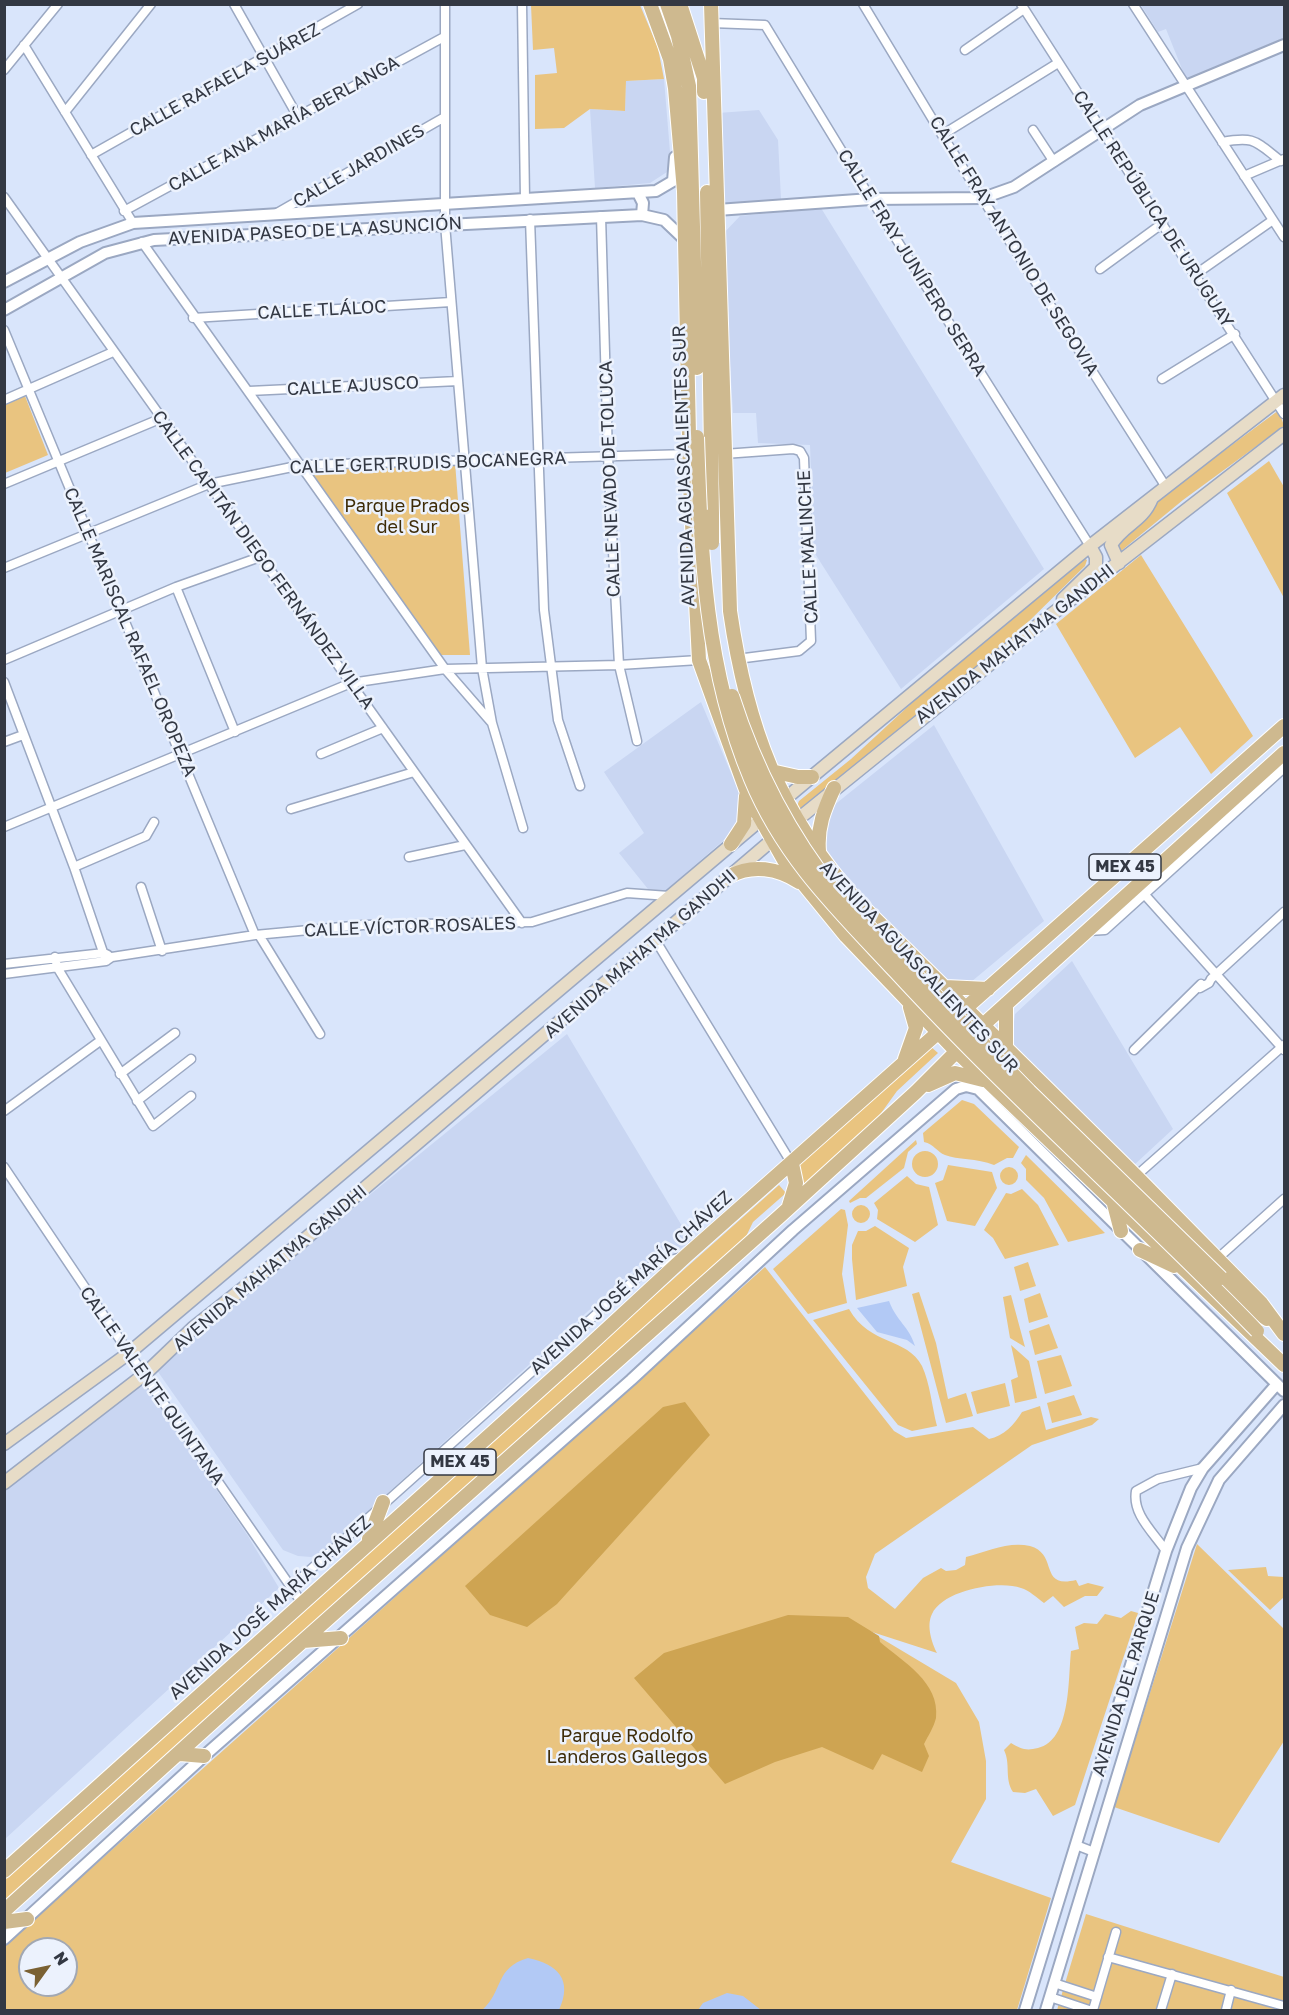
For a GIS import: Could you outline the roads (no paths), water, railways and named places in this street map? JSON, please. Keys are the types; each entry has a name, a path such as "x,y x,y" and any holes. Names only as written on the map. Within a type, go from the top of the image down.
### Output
{"main road":[{"name":"AVENIDA AGUASCALIENTES SUR","path":"650,4 670,59 684,191 689,454 699,660 742,783 759,820 817,902 956,1051 987,1090 1035,1128 1284,1365"},
{"name":"AVENIDA AGUASCALIENTES SUR","path":"665,4 678,36 689,86 696,270 698,479 708,623 723,698 752,782 774,823 811,881 845,920 1016,1097 1204,1276 1284,1359"},
{"path":"658,21 665,4"},
{"name":"AVENIDA AGUASCALIENTES SUR","path":"680,4 704,78 711,491 716,611 732,695 769,790 807,857 836,893 914,975 1254,1311 1274,1323"},
{"path":"703,4 704,78"},
{"path":"703,4 711,23"},
{"name":"AVENIDA AGUASCALIENTES SUR","path":"711,4 728,583 742,685 771,771 797,820 842,883 1261,1303 1284,1334"},
{"name":"AVENIDA MAHATMA GANDHI","path":"4,1444 129,1353 785,798 1090,546 1280,398"},
{"name":"AVENIDA MAHATMA GANDHI","path":"4,1483 145,1374 193,1328 298,1245 834,788 1047,618 1284,434"},
{"path":"1119,563 1111,545 1116,537 1146,513 1153,497"},
{"path":"1047,618 1071,590 1096,567 1096,557 1090,546"},
{"name":"AVENIDA JOSÉ MARÍA CHÁVEZ","path":"4,1871 687,1255 1284,726"},
{"name":"MEX 45","path":"4,1911 748,1245 915,1092 983,1025 1284,753"},
{"path":"771,771 798,777 812,777"},
{"path":"731,844 741,831 746,816 747,799 742,783"},
{"path":"749,798 759,803 769,800 778,784"},
{"path":"819,853 817,834 822,813 834,788"},
{"path":"730,876 746,870 768,870 787,875 803,885"},
{"path":"817,902 815,894 821,882 832,879 842,883"},
{"path":"945,987 988,989"},
{"path":"903,1065 916,1028 915,1017 906,999"},
{"path":"1006,1004 1006,1048"},
{"path":"915,1092 955,1073 974,1076 987,1090"},
{"path":"1035,1128 1036,1118 1047,1107 1061,1108 1074,1115"},
{"path":"784,1212 796,1190 792,1164"},
{"path":"1114,1204 1121,1231"},
{"path":"1140,1250 1183,1270"},
{"path":"361,1551 376,1526 383,1502"},
{"path":"303,1641 341,1638"},
{"path":"180,1754 204,1756"},
{"path":"4,1922 27,1919"}],"street":[{"path":"4,70 58,4"},
{"path":"65,112 151,4"},
{"path":"234,4 263,59 298,117"},
{"name":"CALLE RAFAELA SUÁREZ","path":"91,155 358,4"},
{"path":"445,4 443,118 445,224 482,668 492,723 523,828"},
{"path":"522,4 525,199"},
{"name":"CALLE FRAY ANTONIO DE SEGOVIA","path":"863,4 942,135 1166,487"},
{"path":"1133,4 1284,237"},
{"path":"965,50 1022,7"},
{"name":"CALLE REPÚBLICA DE URUGUAY","path":"1022,7 1234,334 1280,398 1284,414"},
{"name":"CALLE FRAY JUNÍPERO SERRA","path":"711,23 765,25 871,199 1090,546"},
{"name":"CALLE ANA MARÍA BERLANGA","path":"124,212 444,37"},
{"path":"24,45 124,212 133,223"},
{"path":"717,210 871,199 984,198 1014,188 1140,105 1284,45"},
{"path":"942,135 1058,63"},
{"name":"AVENIDA PASEO DE LA ASUNCIÓN","path":"4,282 80,242 133,223 656,191 665,188 672,181 677,115"},
{"name":"CALLE JARDINES","path":"274,214 443,118"},
{"path":"1033,130 1054,162"},
{"path":"1222,142 1245,138 1254,140 1283,160"},
{"path":"1244,176 1283,160"},
{"path":"638,193 644,203 642,215 664,220 685,240"},
{"name":"CALLE CAPITÁN DIEGO FERNÁNDEZ VILLA","path":"4,197 522,923"},
{"name":"AVENIDA PASEO DE LA ASUNCIÓN","path":"4,310 105,253 142,242 530,219 642,215"},
{"name":"CALLE NEVADO DE TOLUCA","path":"601,216 608,456 619,665 637,741"},
{"path":"530,219 544,610 558,720 580,786"},
{"path":"1196,274 1273,220"},
{"path":"1100,269 1163,223"},
{"path":"142,242 193,318 249,391 445,669 492,723"},
{"name":"CALLE TLÁLOC","path":"193,318 451,302"},
{"name":"CALLE MARISCAL RAFAEL OROPEZA","path":"4,330 257,935 320,1034"},
{"path":"1162,379 1234,334"},
{"path":"4,400 114,352"},
{"name":"CALLE AJUSCO","path":"249,391 458,381"},
{"path":"4,484 162,418"},
{"name":"CALLE MALINCHE","path":"724,454 793,449 800,451 804,458 811,641 799,651 737,659"},
{"name":"CALLE GERTRUDIS BOCANEGRA","path":"4,568 209,484 302,465 689,454"},
{"path":"4,660 176,587 260,556"},
{"path":"176,587 235,732"},
{"path":"4,827 351,683 445,669 619,665 699,660"},
{"path":"4,682 107,957"},
{"path":"321,754 383,728"},
{"path":"4,742 23,735"},
{"path":"291,809 414,772"},
{"path":"1088,931 1105,930 1283,772"},
{"path":"74,867 146,836 154,822"},
{"path":"409,857 465,845"},
{"path":"141,887 162,951"},
{"name":"CALLE VÍCTOR ROSALES","path":"4,974 257,935 363,925 522,923 627,893 669,896"},
{"path":"1136,1176 1284,1047 1214,976 1145,895"},
{"path":"1134,1050 1200,988 1206,979 1214,976 1284,912"},
{"path":"656,941 792,1164"},
{"path":"55,957 57,967 153,1126 191,1096"},
{"name":"CALLE VÍCTOR ROSALES","path":"4,964 55,957 107,957"},
{"path":"120,1074 175,1033"},
{"path":"4,1111 100,1041"},
{"path":"136,1101 191,1059"},
{"path":"4,1939 204,1756 341,1638 631,1380 793,1230 951,1092 966,1086 987,1090"},
{"name":"AVENIDA AGUASCALIENTES SUR","path":"987,1090 1121,1231 1281,1388"},
{"name":"CALLE VALENTE QUINTANA","path":"4,1167 302,1604"},
{"path":"1217,1259 1284,1198"},
{"path":"784,1212 793,1230"},
{"path":"748,1245 763,1259"},
{"path":"291,1587 383,1502 649,1267 687,1255"},
{"name":"AVENIDA DEL PARQUE","path":"1025,2010 1166,1551 1191,1488 1203,1468 1281,1388"},
{"name":"AVENIDA DEL PARQUE","path":"1046,2010 1187,1548 1219,1480 1284,1405"},
{"path":"1166,1551 1145,1523 1134,1503 1136,1491 1158,1479 1203,1468"},
{"path":"1076,1845 1094,1852"},
{"path":"1050,1997 1091,2010 1116,1932"},
{"path":"1108,1957 1284,2006"},
{"path":"1161,2010 1172,1974"},
{"path":"1054,1983 1097,1997"},
{"path":"1226,2010 1231,1990"}],"park label":[{"name":"Parque Prados del Sur","path":"407,516"},
{"name":"Parque Rodolfo Landeros Gallegos","path":"627,1746"}]}
